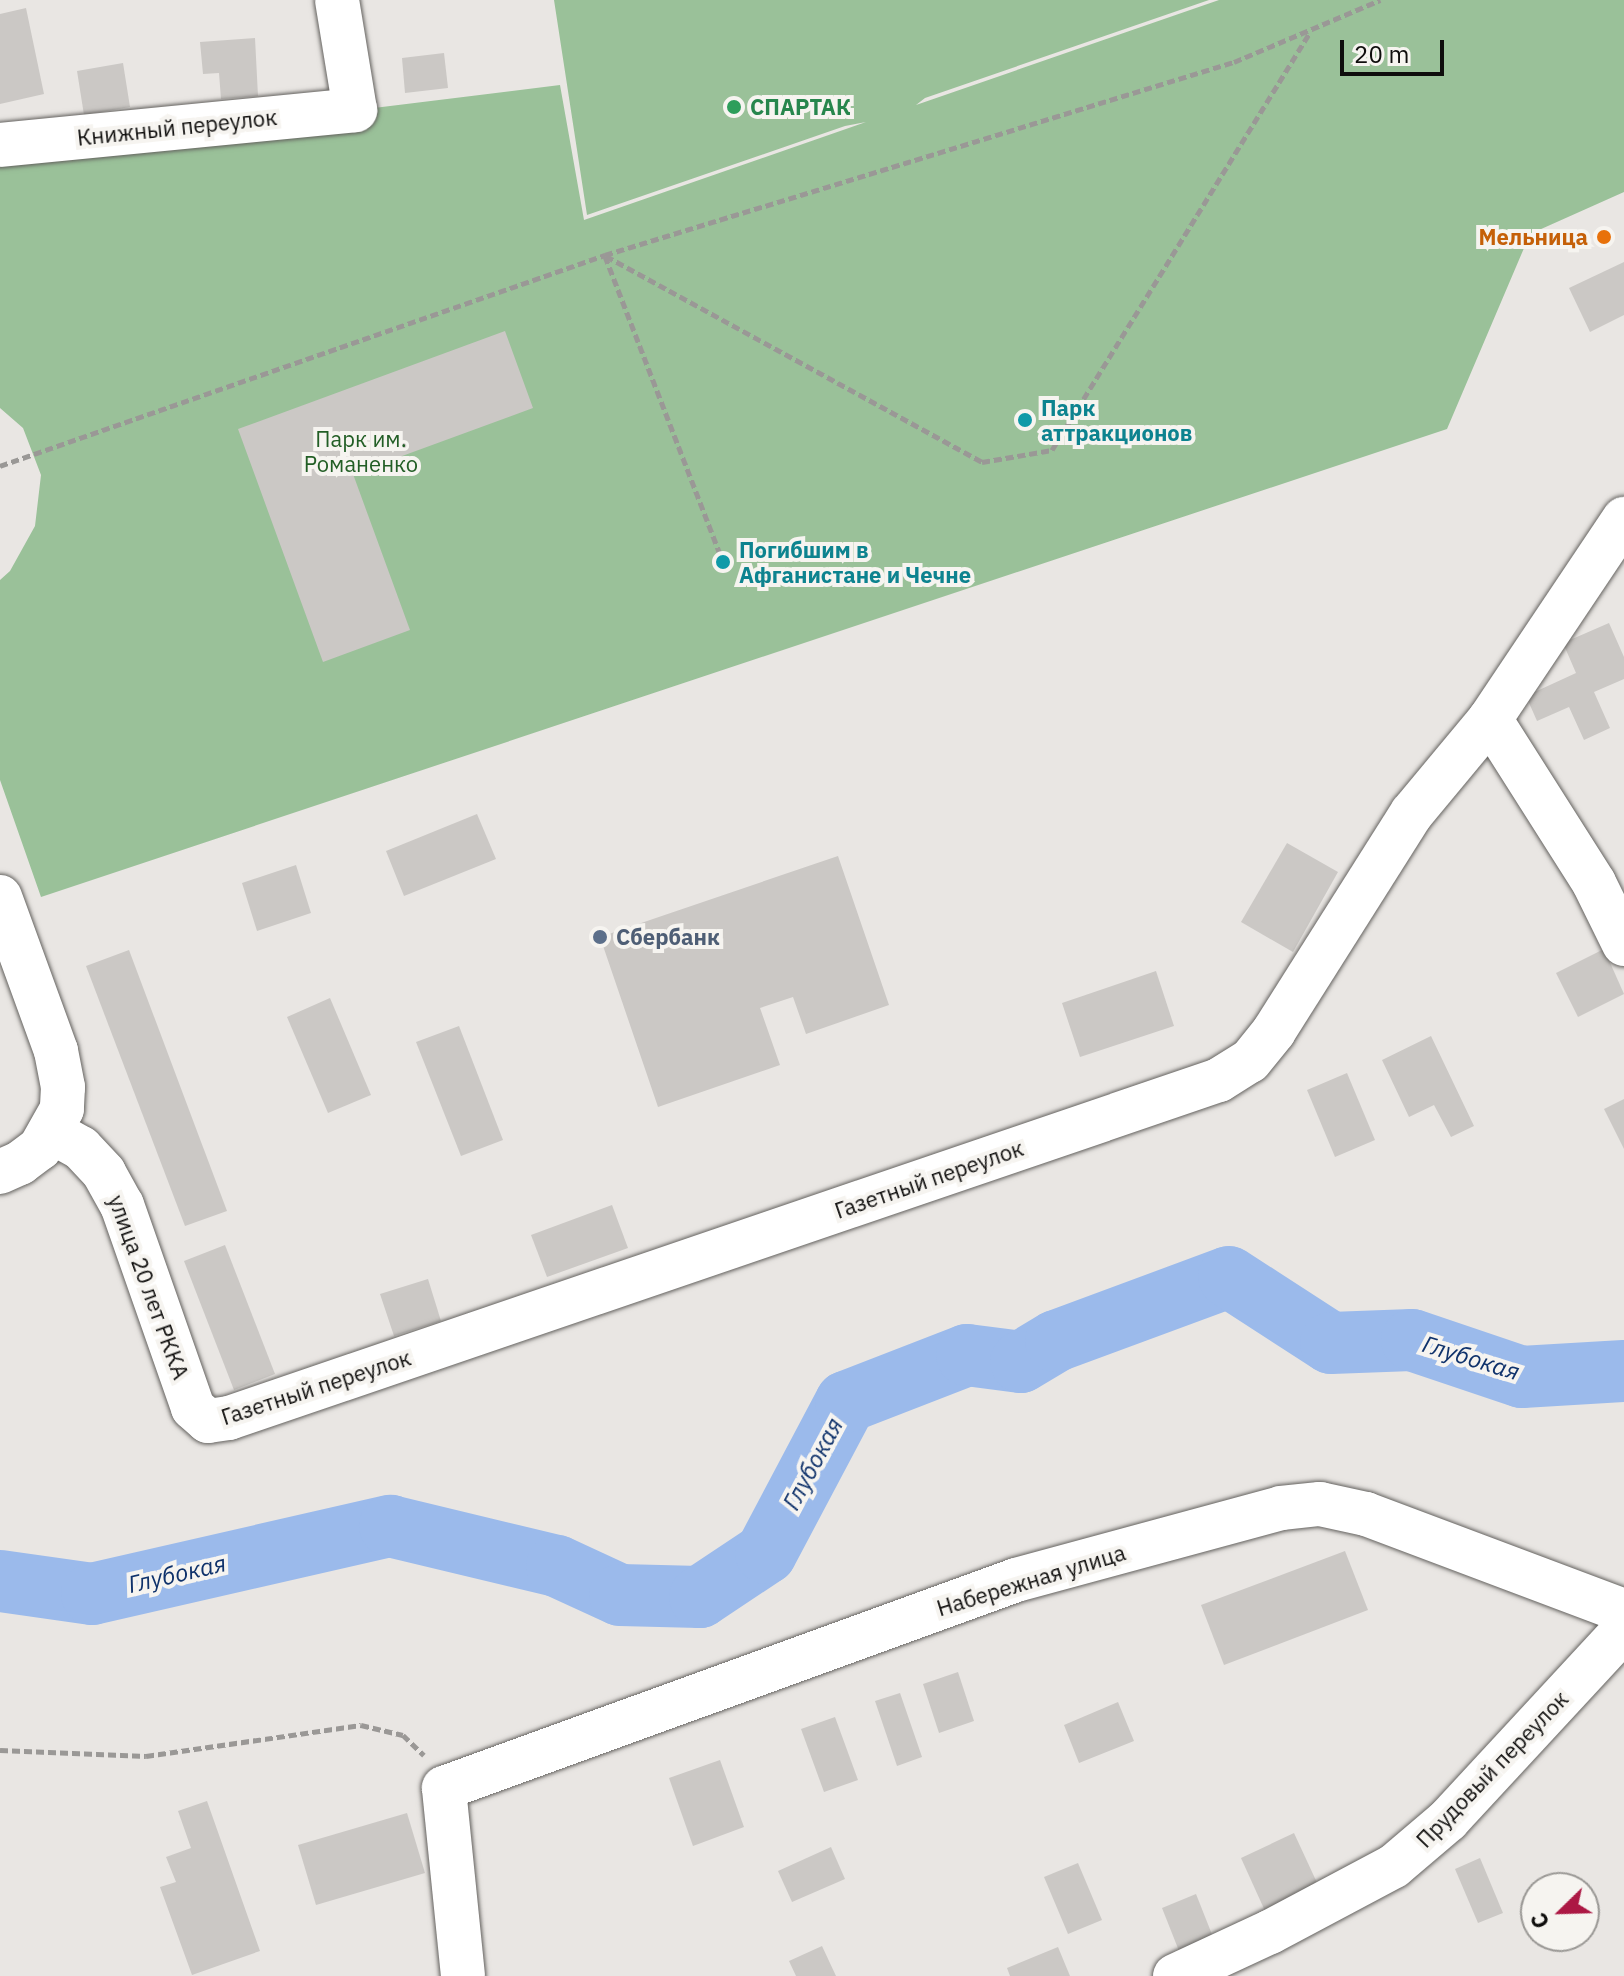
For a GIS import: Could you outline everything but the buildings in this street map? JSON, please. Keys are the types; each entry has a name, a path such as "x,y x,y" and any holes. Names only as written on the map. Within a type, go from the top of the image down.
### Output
{"street":[{"name":"Книжный переулок","path":"0,145 355,110 337,0"},
{"name":"Газетный переулок","path":"208,1421 244,1413 1219,1080 1250,1061 1274,1031 1412,813 1490,719 1624,519"},
{"path":"1490,719 1594,883 1624,944"},
{"path":"0,897 56,1051 62,1098 52,1132 40,1148 20,1163 0,1172"},
{"name":"улица 20 лет РККА","path":"52,1132 81,1148 104,1173 122,1205 193,1408 208,1421"},
{"name":"Набережная улица","path":"444,1788 1016,1580 1281,1508 1320,1504 1366,1514 1624,1611"},
{"name":"Прудовый переулок","path":"1175,1976 1270,1932 1405,1857 1448,1820 1624,1630"},
{"path":"444,1788 463,1976"},
{"path":"1259,1976 1270,1932"}],"path":[{"path":"0,466 605,255 1234,62 1380,0"},
{"path":"605,255 982,462 1052,450 1310,32"},
{"path":"605,255 723,562"},
{"path":"0,1750 146,1756 361,1725 403,1735 429,1760 444,1788"}],"green space":[{"name":"Парк им. Романенко","path":"554,0 1209,0 925,98 916,105 1219,0 1624,0 1624,192 1530,234 1447,429 41,897 0,780 0,580 10,571 35,526 41,475 23,428 0,408 0,154 560,85 584,220 866,122 845,126 587,215"}],"waterway":[{"name":"Глубокая","path":"0,1581 92,1594 390,1526 557,1566 620,1595 700,1597 766,1553 846,1402 967,1355 1021,1362 1056,1341 1229,1277 1331,1343 1412,1340 1522,1377 1624,1371"}],"place":[{"name":"СПАРТАК","path":"734,107"},
{"name":"Мельница","path":"1604,237"},
{"name":"Парк аттракционов","path":"1025,420"},
{"name":"Погибшим в Афганистане и Чечне","path":"723,562"},
{"name":"Сбербанк","path":"600,937"}]}
